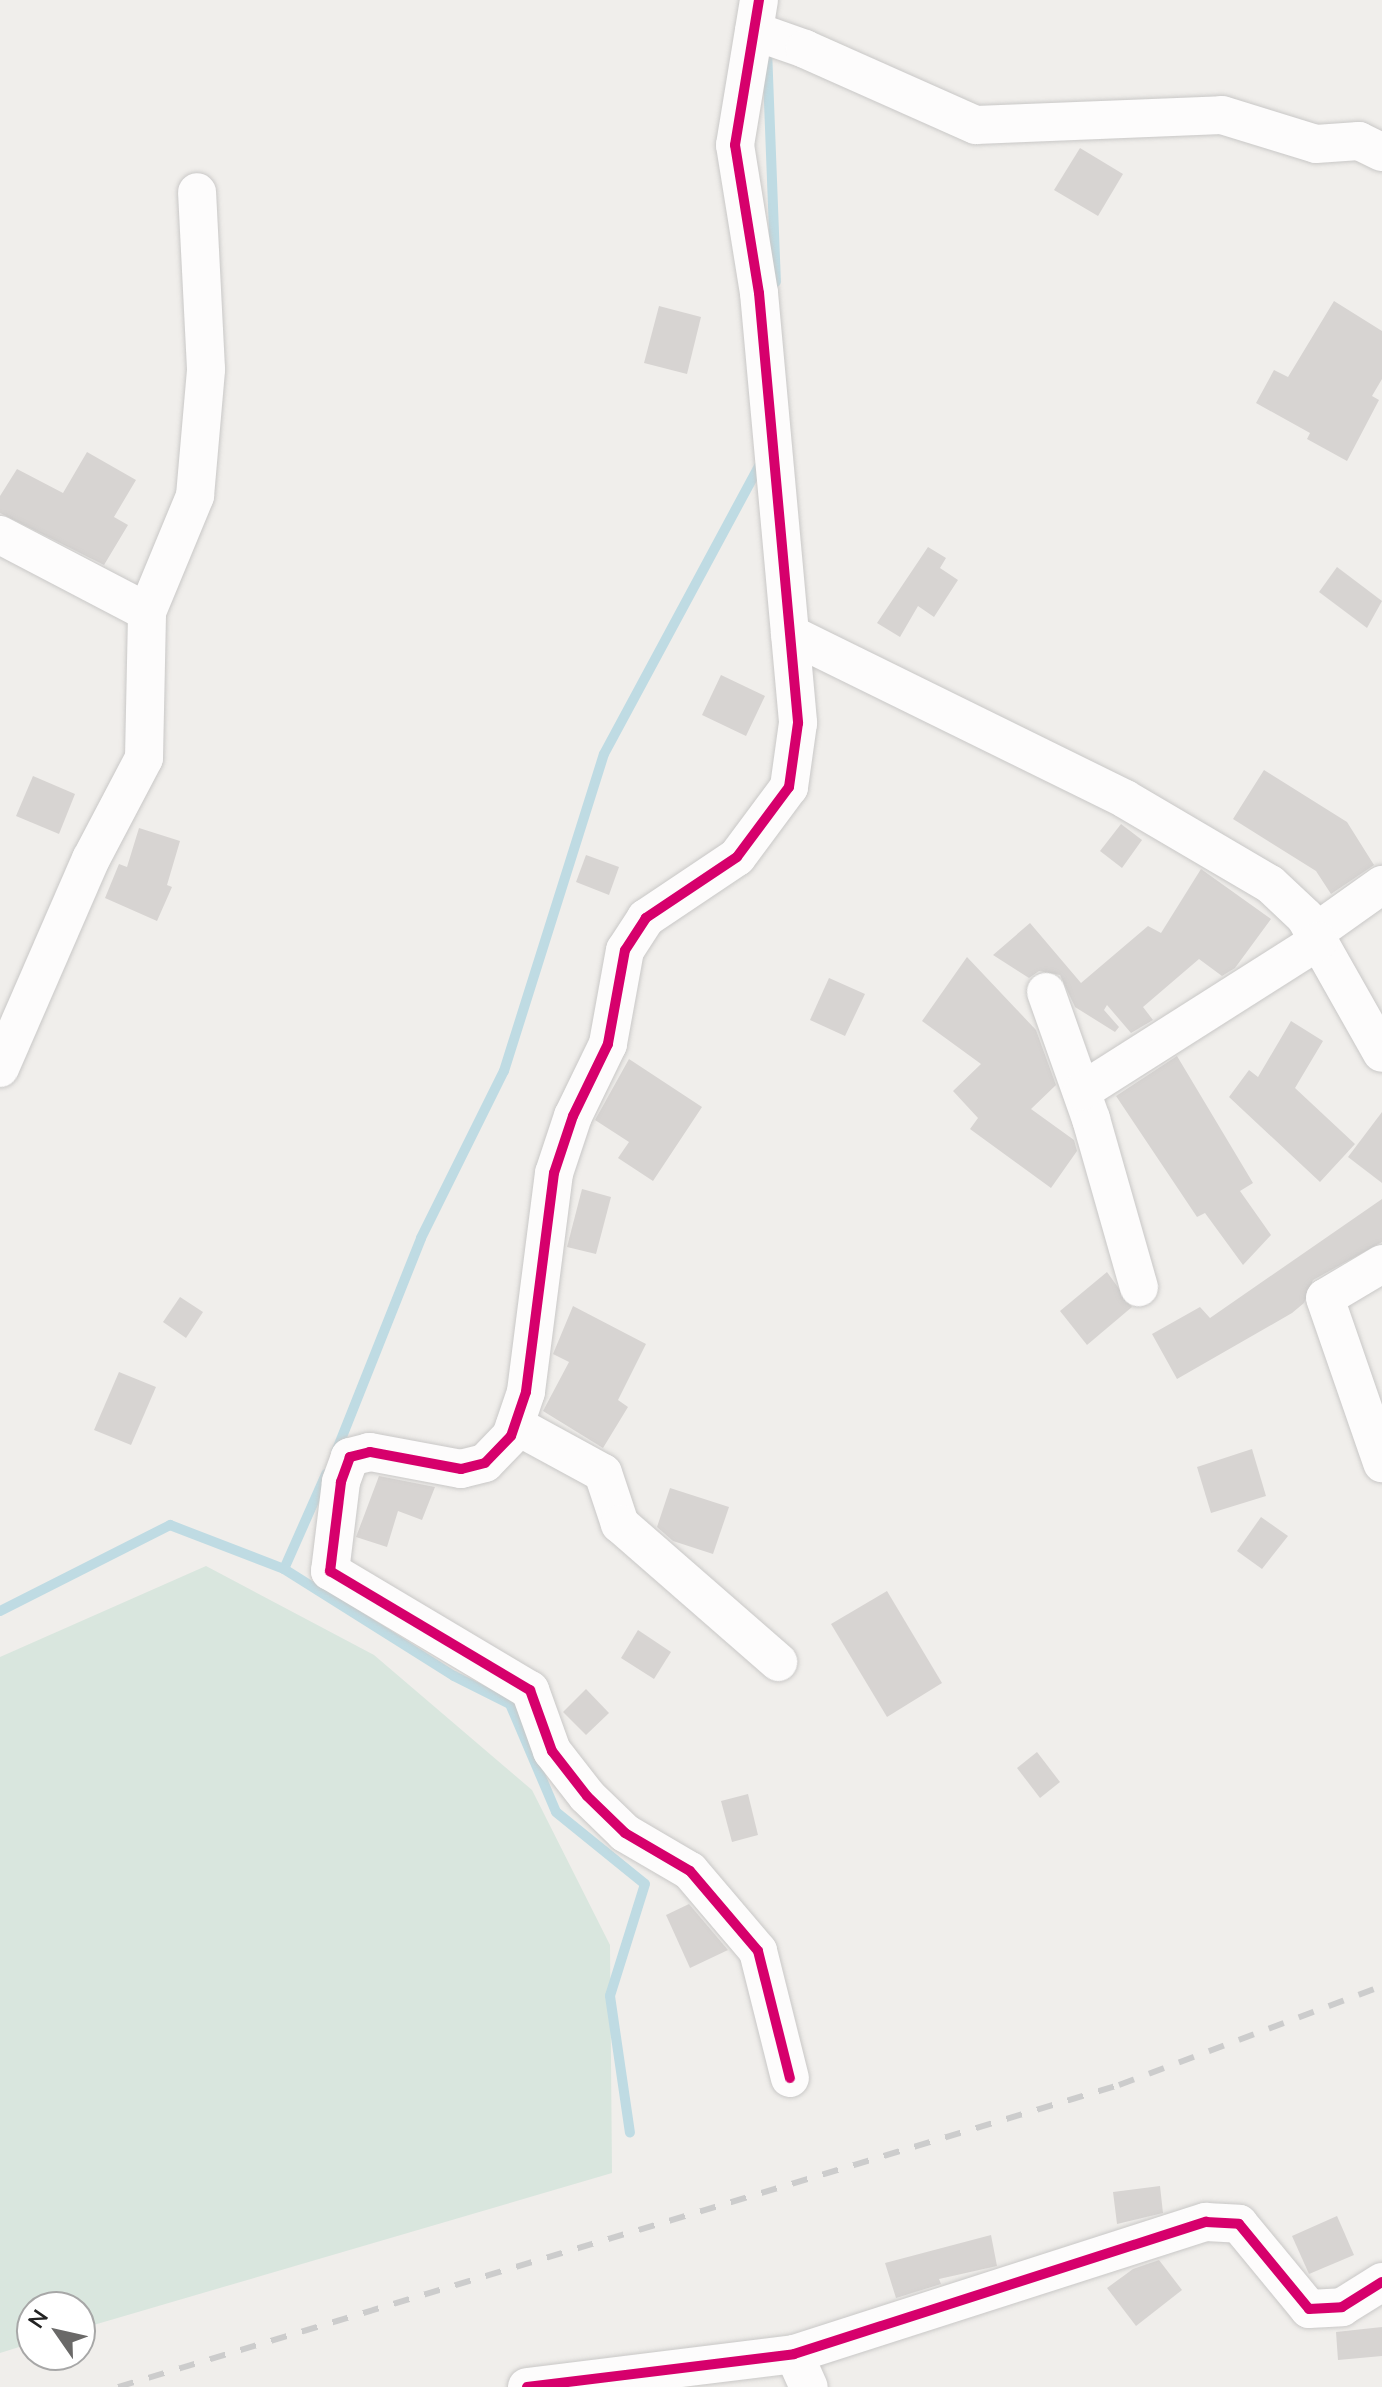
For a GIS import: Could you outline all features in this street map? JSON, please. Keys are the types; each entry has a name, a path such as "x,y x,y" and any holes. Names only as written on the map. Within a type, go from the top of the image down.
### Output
{"street":[{"path":"790,2078 758,1951 690,1871 625,1833 587,1796 552,1751 530,1690 330,1571 341,1482 350,1457 370,1452 461,1469 485,1463 515,1425 526,1392 554,1173 573,1116 608,1044 625,950 646,918 737,857 789,787 798,723 759,293 735,145 765,27 976,125 1222,115 1316,144 1359,141 1382,152"},
{"path":"0,1068 91,859 144,758 147,612 195,496 206,369 197,192"},
{"path":"0,535 147,612"},
{"path":"790,634 1125,799 1270,884 1305,917 1382,1053"},
{"path":"1082,1091 1316,937 1382,885"},
{"path":"1046,992 1082,1091 1139,1287"},
{"path":"1382,1264 1325,1298 1382,1463"},
{"path":"515,1425 603,1473 620,1524 778,1662"},
{"path":"527,2387 802,2370 1206,2222 1239,2224 1309,2309 1342,2307 1382,2282"}],"shaded area":[{"path":"206,1566 374,1655 532,1790 610,1945 612,2173 96,2324 96,2291 16,2291 16,2348 0,2353 0,1657"}],"building":[{"path":"1080,148 1123,174 1098,216 1054,190"},
{"path":"1334,301 1382,331 1382,379 1372,396 1379,400 1347,461 1307,439 1310,433 1256,403 1274,370 1288,377"},
{"path":"659,306 701,317 687,374 644,363"},
{"path":"87,452 136,480 114,517 128,525 104,565 0,513 0,496 17,469 63,493"},
{"path":"928,547 946,558 940,568 958,580 934,617 918,606 900,637 877,623"},
{"path":"1337,567 1382,601 1367,628 1319,592"},
{"path":"721,675 765,696 746,736 702,715"},
{"path":"1264,770 1347,822 1374,865 1331,894 1316,871 1233,819"},
{"path":"33,776 75,794 59,834 16,816"},
{"path":"1121,824 1142,840 1122,868 1100,851"},
{"path":"139,828 180,841 167,885 172,887 157,921 105,898 119,864 127,867"},
{"path":"586,855 619,867 609,895 576,882"},
{"path":"1201,869 1271,919 1235,968 1222,976 1199,959 1143,1007 1153,1020 1131,1033 1107,1005 1104,1010 1119,1027 1115,1032 1075,1007 1060,975 1039,971 1029,978 993,955 1030,923 1081,983 1148,926 1161,933"},
{"path":"967,957 1036,1030 1056,1085 1031,1109 1074,1140 1077,1151 1051,1188 970,1129 978,1118 953,1091 981,1064 922,1021"},
{"path":"829,978 865,994 845,1036 810,1020"},
{"path":"1291,1021 1323,1041 1295,1088 1355,1144 1320,1182 1229,1097 1249,1070 1258,1077"},
{"path":"1177,1056 1253,1183 1240,1191 1271,1235 1243,1265 1205,1213 1197,1217 1116,1096"},
{"path":"629,1059 702,1107 653,1181 618,1158 629,1142 595,1120"},
{"path":"1382,1112 1382,1183 1348,1157"},
{"path":"582,1189 611,1197 596,1254 567,1247"},
{"path":"1382,1199 1382,1242 1313,1280 1304,1303 1292,1313 1177,1379 1152,1334 1200,1307 1210,1318"},
{"path":"1107,1272 1132,1307 1087,1345 1060,1311"},
{"path":"180,1297 203,1312 186,1338 163,1322"},
{"path":"573,1306 646,1344 618,1400 628,1407 603,1448 543,1411 569,1362 553,1354"},
{"path":"119,1372 156,1387 131,1445 94,1430"},
{"path":"1252,1449 1266,1496 1211,1513 1197,1467"},
{"path":"379,1476 435,1487 422,1520 398,1511 387,1547 356,1537"},
{"path":"670,1488 729,1507 713,1554 673,1541 657,1527"},
{"path":"1261,1517 1288,1536 1262,1569 1237,1551"},
{"path":"887,1591 942,1683 887,1717 831,1624"},
{"path":"638,1630 671,1652 654,1679 621,1658"},
{"path":"586,1689 609,1713 586,1735 563,1712"},
{"path":"1037,1752 1060,1782 1040,1798 1017,1768"},
{"path":"748,1794 758,1835 732,1842 721,1801"},
{"path":"689,1904 728,1950 690,1968 666,1915"},
{"path":"1160,2186 1163,2213 1117,2224 1113,2192"},
{"path":"1337,2216 1354,2255 1309,2274 1292,2236"},
{"path":"991,2235 997,2266 939,2279 941,2284 896,2298 885,2263"},
{"path":"1159,2260 1182,2290 1136,2326 1107,2288 1133,2269"},
{"path":"1382,2327 1382,2356 1338,2360 1336,2332"}],"waterway":[{"path":"767,50 776,282"},
{"path":"336,1452 421,1238 504,1071 604,754 761,463"},
{"path":"284,1569 326,1474"},
{"path":"0,1611 170,1525 284,1569 454,1676 510,1704 556,1812 645,1884 610,1996 630,2133"}],"railway":[{"path":"118,2387 1119,2085 1382,1986"}],"cycle path":[{"path":"759,0 735,145 759,293 798,723 789,787 737,857 646,918 625,950 608,1044 573,1116 554,1173 526,1392 511,1436 485,1463 461,1469 370,1452 350,1457 341,1482 330,1571 530,1690 552,1751 587,1796 625,1833 690,1871 758,1951 790,2078"},
{"path":"527,2387 794,2354 1206,2222 1239,2224 1309,2309 1342,2307 1382,2282"}]}
